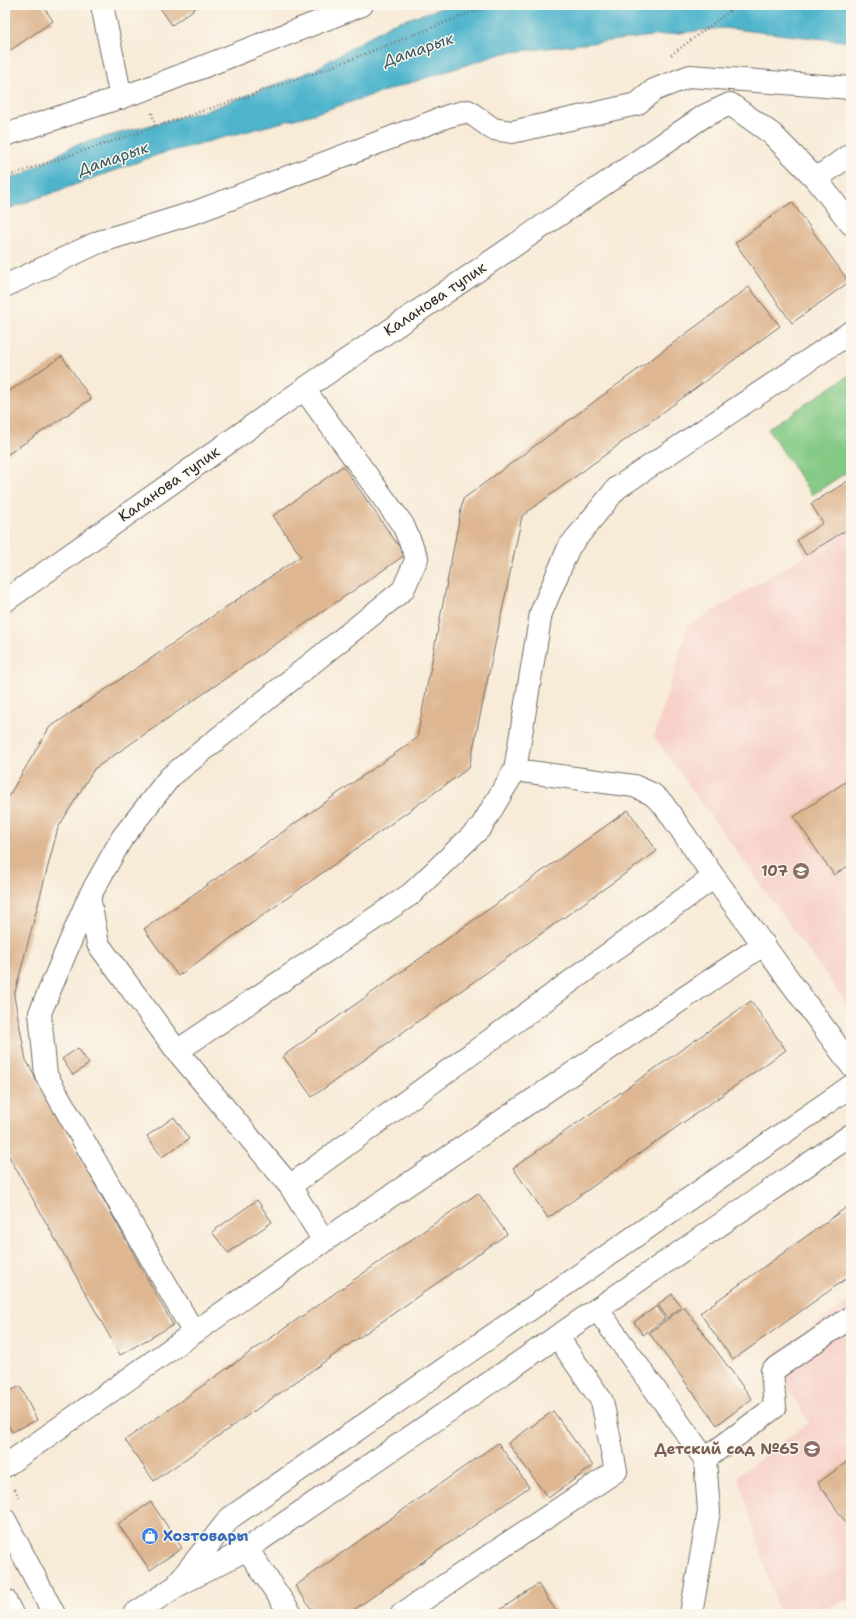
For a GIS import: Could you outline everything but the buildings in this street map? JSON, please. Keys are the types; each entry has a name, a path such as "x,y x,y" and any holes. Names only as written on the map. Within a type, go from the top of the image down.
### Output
{"street":[{"path":"102,5 121,98"},
{"path":"5,135 121,98 362,5"},
{"path":"5,286 99,242 196,212 448,116 468,111 493,129 512,132 638,104 654,90 690,76 851,88"},
{"name":"Каланова тупик","path":"5,601 304,389 704,116 730,104 772,134 816,179 851,224"},
{"path":"816,179 851,154"},
{"path":"177,1051 410,894 481,827 515,770 541,613 569,547 617,488 851,332"},
{"path":"194,1333 46,1075 40,1012 89,897 122,838 170,777 403,590 417,558 403,525 304,389"},
{"path":"515,770 634,786 652,794 663,804 714,877 851,1064"},
{"path":"290,1186 714,877"},
{"path":"89,897 98,944 177,1051 290,1186 324,1241"},
{"path":"5,1466 324,1241 764,944"},
{"path":"174,1587 230,1518 851,1086"},
{"path":"134,1614 174,1587 247,1549 851,1135"},
{"path":"598,1309 705,1459 709,1511 691,1614"},
{"path":"705,1459 775,1408 772,1372 851,1317"},
{"path":"402,1614 616,1471 602,1400 557,1336"},
{"path":"5,1520 54,1614"},
{"path":"247,1549 292,1614"},
{"path":"5,1600 12,1614"}],"path":[{"path":"473,5 475,11"},
{"path":"5,177 313,74 475,11 501,5"},
{"path":"668,57 738,5"}],"shaded area":[{"name":"107","path":"851,528 851,1004 848,1006 654,737 688,626"},
{"name":"Детский сад №65","path":"851,1299 851,1598 812,1614 779,1614 738,1476 809,1422 769,1359"}],"green space":[{"path":"851,374 851,469 812,495 768,429"}],"water":[{"name":"Дамарык","path":"451,5 851,5 851,42 723,28 504,53 310,115 160,154 5,210 5,179 21,175 75,145 211,109 314,70 391,24"}],"place":[{"name":"107","path":"801,871"},
{"name":"Детский сад №65","path":"812,1449"},
{"name":"Хозтовары","path":"150,1536"}]}
